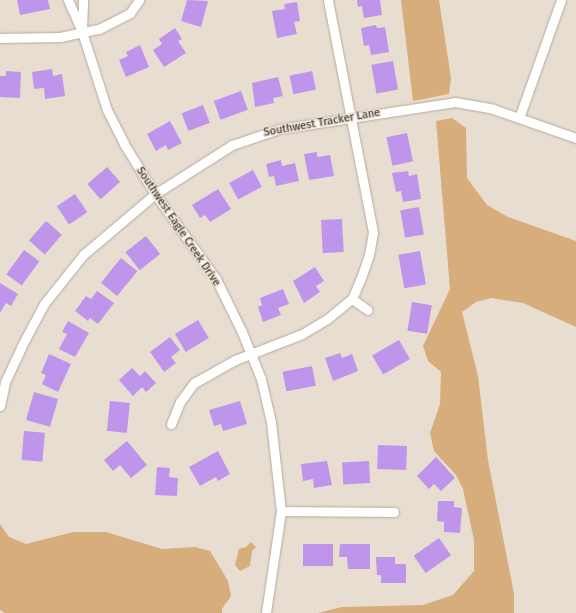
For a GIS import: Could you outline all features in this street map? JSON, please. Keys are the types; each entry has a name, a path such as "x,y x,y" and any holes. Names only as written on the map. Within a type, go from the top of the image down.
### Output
{"street":[{"name":"Southwest Eagle Creek Drive","path":"68,0 82,32 107,110 124,144 155,194 216,279 251,354 261,380 271,422 281,511 266,613"},
{"name":"Southwest Eagle Creek Drive","path":"82,32 84,0"},
{"path":"0,38 42,39 101,28 130,13 139,0"},
{"path":"171,424 180,402 194,383 251,354 302,334 327,320 352,299 369,256 373,232 328,0"},
{"path":"519,118 561,0"},
{"name":"Southwest Tracker Lane","path":"0,406 2,381 44,304 83,254 155,194 232,145 279,129 350,116 455,102 493,109 576,138"},
{"path":"352,299 368,310"},
{"path":"281,511 394,512"}],"shaded area":[{"path":"401,0 439,0 451,78 449,94 413,101"},
{"path":"452,118 466,128 467,178 487,205 508,217 576,241 576,327 523,303 491,298 476,302 462,312 478,376 488,460 514,594 514,613 318,613 342,607 423,605 453,595 474,571 474,540 463,489 456,475 434,451 430,433 440,404 441,372 428,361 423,346 450,289 436,121"},
{"path":"0,524 9,537 26,544 74,532 106,532 162,549 195,547 210,551 228,581 231,596 222,609 222,613 5,613 0,610"},
{"path":"251,542 256,547 252,551 250,566 240,571 235,565 239,549 246,547"}],"building":[{"path":"17,0 48,0 50,9 20,15"},
{"path":"187,0 208,1 201,27 181,21"},
{"path":"357,0 380,0 382,15 364,18 362,6 358,7"},
{"path":"297,2 300,21 294,22 297,34 277,38 272,11 285,9 284,4"},
{"path":"376,25 377,28 385,27 389,52 371,55 369,45 364,46 361,28"},
{"path":"175,28 182,39 178,41 186,53 164,67 153,50 162,44 159,39"},
{"path":"140,45 149,67 126,77 119,60 128,56 126,52"},
{"path":"393,61 398,90 376,93 371,65"},
{"path":"52,69 53,76 62,74 65,96 45,99 44,88 34,89 32,72"},
{"path":"6,71 21,72 20,98 0,97 0,76 6,76"},
{"path":"312,71 316,90 293,94 290,76"},
{"path":"278,77 283,96 273,98 274,103 255,107 252,83"},
{"path":"241,91 248,110 221,120 214,101"},
{"path":"203,105 210,123 188,131 182,113"},
{"path":"170,121 182,143 168,150 166,145 156,151 147,134"},
{"path":"407,133 413,161 392,166 386,137"},
{"path":"317,152 317,157 330,155 334,176 309,180 304,154"},
{"path":"281,160 282,166 295,163 299,181 276,186 274,176 269,177 266,164"},
{"path":"107,167 120,182 100,199 87,184"},
{"path":"253,170 262,187 238,199 229,183"},
{"path":"408,171 409,176 417,174 421,199 403,202 401,191 396,192 392,173"},
{"path":"218,189 231,209 210,222 205,215 200,218 192,205"},
{"path":"75,194 87,212 69,225 57,206"},
{"path":"419,207 424,235 405,238 400,210"},
{"path":"342,219 344,252 323,253 321,220"},
{"path":"46,221 62,235 45,254 29,241"},
{"path":"146,236 160,254 140,270 126,252"},
{"path":"24,250 39,261 22,285 6,274"},
{"path":"420,251 426,284 404,288 398,255"},
{"path":"121,258 137,271 117,296 101,283"},
{"path":"315,267 324,281 316,286 320,292 304,303 293,281"},
{"path":"0,283 18,294 11,306 6,303 0,313"},
{"path":"283,289 289,304 278,308 281,315 263,322 258,307 262,305 260,298"},
{"path":"97,291 114,303 98,324 90,318 88,321 75,311 86,296 91,299"},
{"path":"412,302 432,305 427,334 407,331"},
{"path":"198,320 209,338 186,352 175,334"},
{"path":"68,321 89,333 75,357 59,349 67,334 62,332"},
{"path":"170,337 180,350 171,357 176,363 164,372 150,352"},
{"path":"399,340 410,359 383,375 372,356"},
{"path":"340,353 342,358 352,354 358,371 333,381 325,358"},
{"path":"49,354 71,364 58,392 42,384 46,375 41,373"},
{"path":"312,366 316,386 286,391 283,372"},
{"path":"132,368 140,376 145,371 156,383 146,392 142,387 133,396 119,380"},
{"path":"34,392 58,399 50,427 26,420"},
{"path":"110,401 130,403 127,433 107,431"},
{"path":"240,401 247,424 223,431 221,424 214,426 209,410"},
{"path":"24,431 45,433 42,462 21,460"},
{"path":"127,441 147,465 131,478 120,465 113,471 104,460"},
{"path":"378,445 407,446 406,470 377,469"},
{"path":"218,451 230,474 218,481 216,477 200,486 189,467"},
{"path":"436,457 455,478 441,491 434,484 429,489 417,476"},
{"path":"327,461 332,485 314,488 313,479 303,481 301,464"},
{"path":"369,461 370,483 343,484 342,462"},
{"path":"157,467 170,468 169,477 178,478 177,496 155,495"},
{"path":"438,501 454,501 454,507 462,508 460,533 444,532 444,522 437,521"},
{"path":"439,538 451,555 426,573 414,556"},
{"path":"303,544 333,544 333,566 303,566"},
{"path":"340,544 370,544 370,569 348,569 347,557 339,557"},
{"path":"376,557 395,557 395,564 406,564 406,583 381,583 381,575 377,575"}]}
